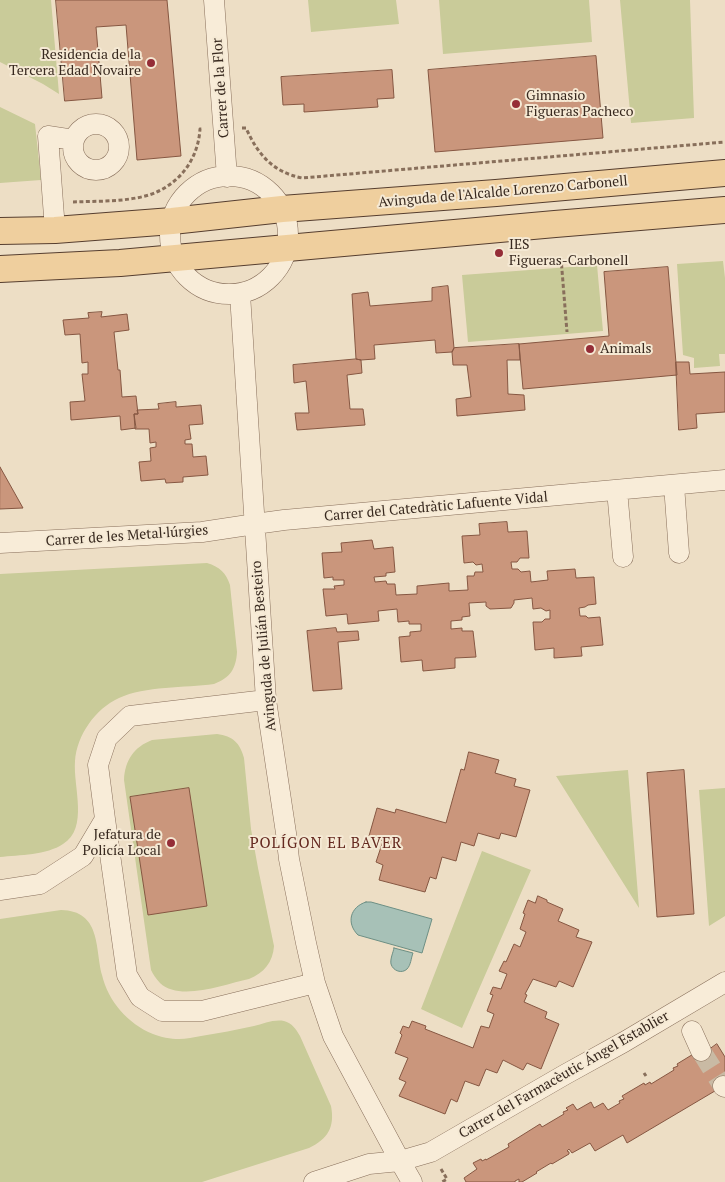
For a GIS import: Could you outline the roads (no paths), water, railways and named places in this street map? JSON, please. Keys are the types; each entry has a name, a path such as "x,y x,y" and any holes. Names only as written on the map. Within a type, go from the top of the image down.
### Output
{"main road":[{"name":"Avinguda de l'Alcalde Lorenzo Carbonell","path":"0,231 55,230 172,221 282,208 496,193 725,173"},
{"path":"0,269 120,263 725,210"}],"street":[{"name":"Carrer de la Flor","path":"214,0 227,176"},
{"path":"55,230 48,136 74,140"},
{"path":"227,176 239,177 256,183 271,194 282,208 287,225 288,248 282,261 270,278 253,288 240,294 215,292 198,285 184,273 174,258 170,240 172,221 178,205 189,191 204,182 227,176"},
{"name":"Avinguda de Julián Besteiro","path":"240,294 266,700 286,833 288,859 315,983 333,1036 412,1182"},
{"name":"Carrer del Catedràtic Lafuente Vidal","path":"254,524 725,480"},
{"path":"674,485 678,553"},
{"path":"617,490 623,557"},
{"name":"Carrer de les Metal·lúrgies","path":"0,543 202,532 254,524"},
{"path":"266,700 130,716 106,738 98,765 127,975 140,997 162,1012 202,1011 315,983"},
{"path":"0,890 40,884 84,856 105,819"},
{"name":"Carrer del Farmacèutic Ángel Establier","path":"314,1182 369,1164 400,1161 431,1152 725,982"},
{"path":"692,1031 702,1051"}],"tunnel":[{"path":"701,1051 723,1086"}],"place":[{"name":"Residencia de la Tercera Edad Novaire","path":"151,63"},
{"name":"Gimnasio Figueras Pacheco","path":"516,104"},
{"name":"IES Figueras-Carbonell","path":"499,253"},
{"name":"Animals","path":"590,349"},
{"name":"Jefatura de Policía Local","path":"171,843"}],"district":[{"name":"POLÍGON EL BAVER","path":"326,844"}]}
